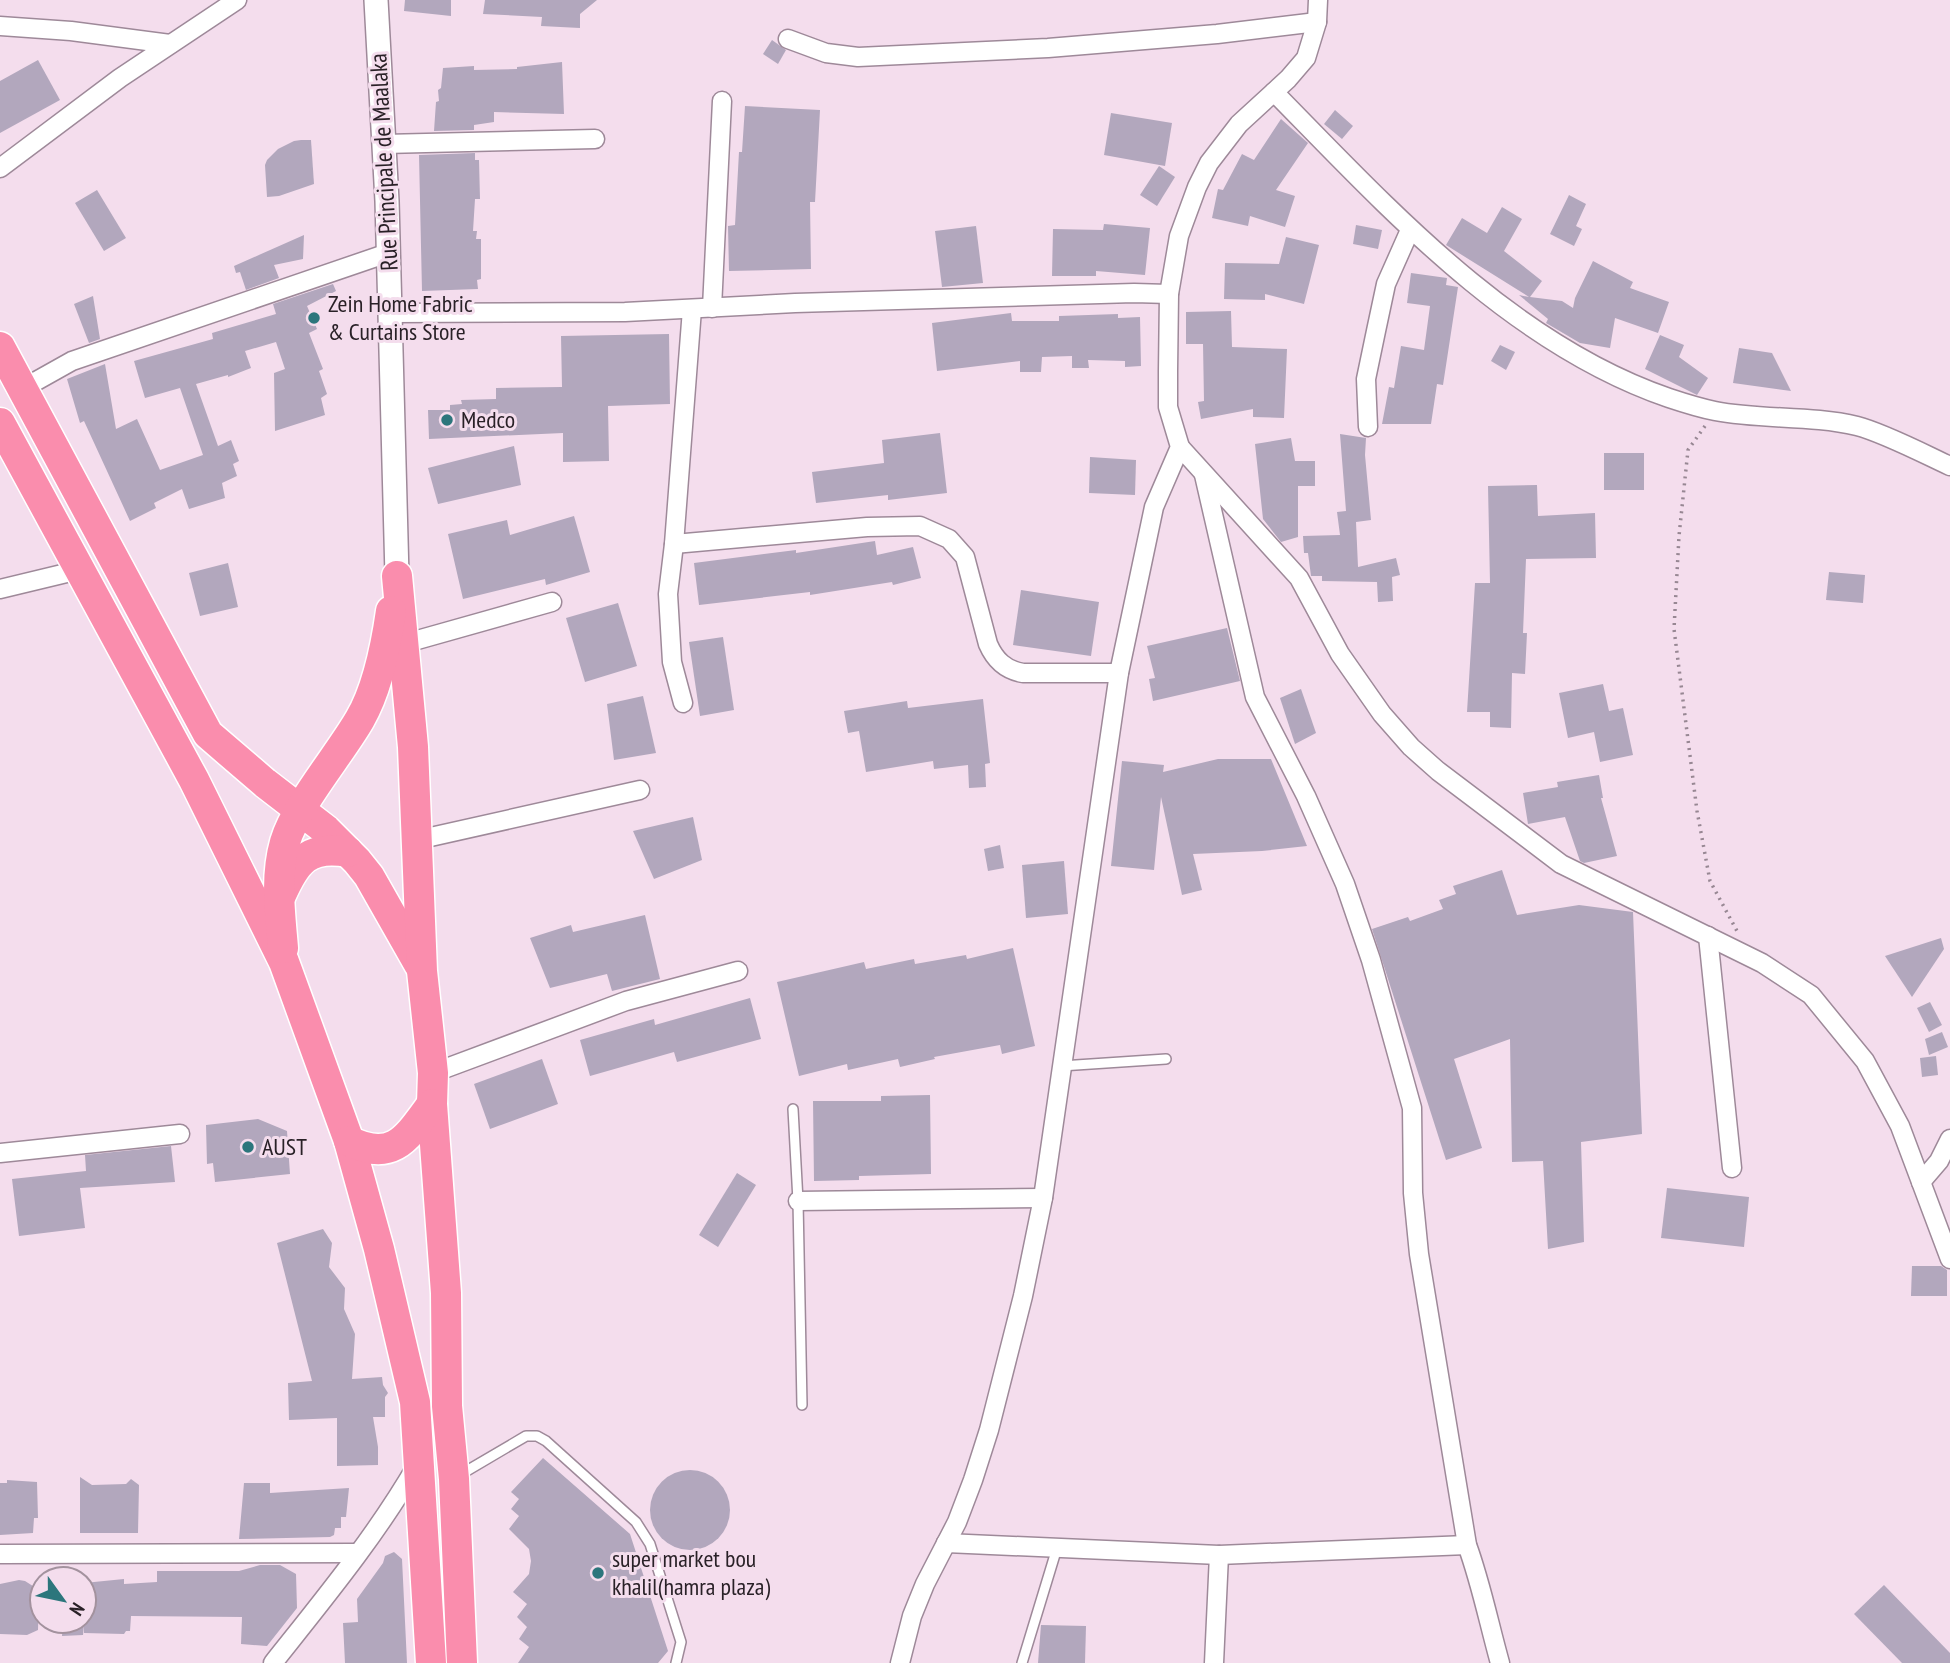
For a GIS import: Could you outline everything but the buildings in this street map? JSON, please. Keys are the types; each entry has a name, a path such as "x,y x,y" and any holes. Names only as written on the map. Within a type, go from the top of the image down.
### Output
{"highway":[{"path":"0,347 208,734 326,830 348,852 369,876 422,971"},
{"path":"0,423 194,780 284,962 349,1141 379,1249 415,1402 431,1663"},
{"path":"397,576 413,747 422,971 433,1073 432,1104 446,1293 447,1406 454,1479 461,1663"},
{"path":"284,962 278,877 286,838 301,809 361,717 370,697 389,627 397,576"},
{"path":"279,898 297,866 307,855 330,849 348,852"},
{"path":"349,1141 365,1149 392,1148 406,1138 432,1104"}],"main road":[{"name":"Rue Principale de Maalaka","path":"376,0 388,253 397,576"}],"street":[{"path":"0,167 120,78 237,0"},
{"path":"1318,0 1317,22 1306,58 1239,124 1209,163 1179,236 1169,295 1168,407 1180,447 1235,510 1273,547 1298,578 1340,654 1382,714 1411,747 1438,771 1561,864 1748,956 1811,995 1865,1061 1900,1126 1950,1259"},
{"path":"788,39 826,53 858,57 902,56 1048,48 1217,34 1317,22"},
{"path":"0,26 71,31 170,44"},
{"path":"1274,92 1410,230 1491,297 1551,341 1639,387 1715,411 1858,427 1950,466"},
{"path":"712,308 722,100"},
{"path":"384,144 595,139"},
{"path":"1368,427 1366,379 1376,331 1387,284 1410,230"},
{"path":"22,389 72,361 388,253"},
{"path":"390,313 692,309 868,300 1134,293 1169,295"},
{"path":"683,703 672,662 667,594 674,544 692,309"},
{"path":"900,1663 912,1616 973,1480 989,1430 1023,1296 1043,1198 1119,673 1154,507 1180,447"},
{"path":"1204,475 1255,697 1306,796 1345,884 1371,960 1412,1108 1413,1193 1419,1254 1467,1545 1476,1569 1500,1663"},
{"path":"674,544 867,527 920,526 949,538 965,557 988,644 994,656 1004,666 1023,673 1119,673"},
{"path":"0,589 79,570"},
{"path":"403,644 552,602"},
{"path":"417,840 640,790"},
{"path":"1708,936 1732,1168"},
{"path":"433,1073 626,1001 738,971"},
{"path":"0,1153 180,1134"},
{"path":"1921,1182 1939,1161 1950,1139"},
{"path":"798,1201 1043,1198"},
{"path":"273,1663 358,1553 399,1496 418,1462"},
{"path":"946,1543 1219,1555 1467,1545"},
{"path":"0,1554 358,1553"},
{"path":"1214,1663 1219,1555"}],"lane":[{"path":"1061,1066 1166,1059"},
{"path":"793,1109 798,1201 802,1405"},
{"path":"454,1479 526,1436 537,1436 546,1441 636,1522 650,1544 681,1642 676,1663"},
{"path":"1022,1663 1057,1548"}],"path":[{"path":"1715,411 1688,450 1679,536 1674,629 1697,811 1710,881 1748,956"}],"place":[{"name":"Zein Home Fabric & Curtains Store","path":"314,318"},
{"name":"Medco","path":"447,420"},
{"name":"AUST","path":"248,1147"},
{"name":"super market bou khalil(hamra plaza)","path":"598,1573"}]}
